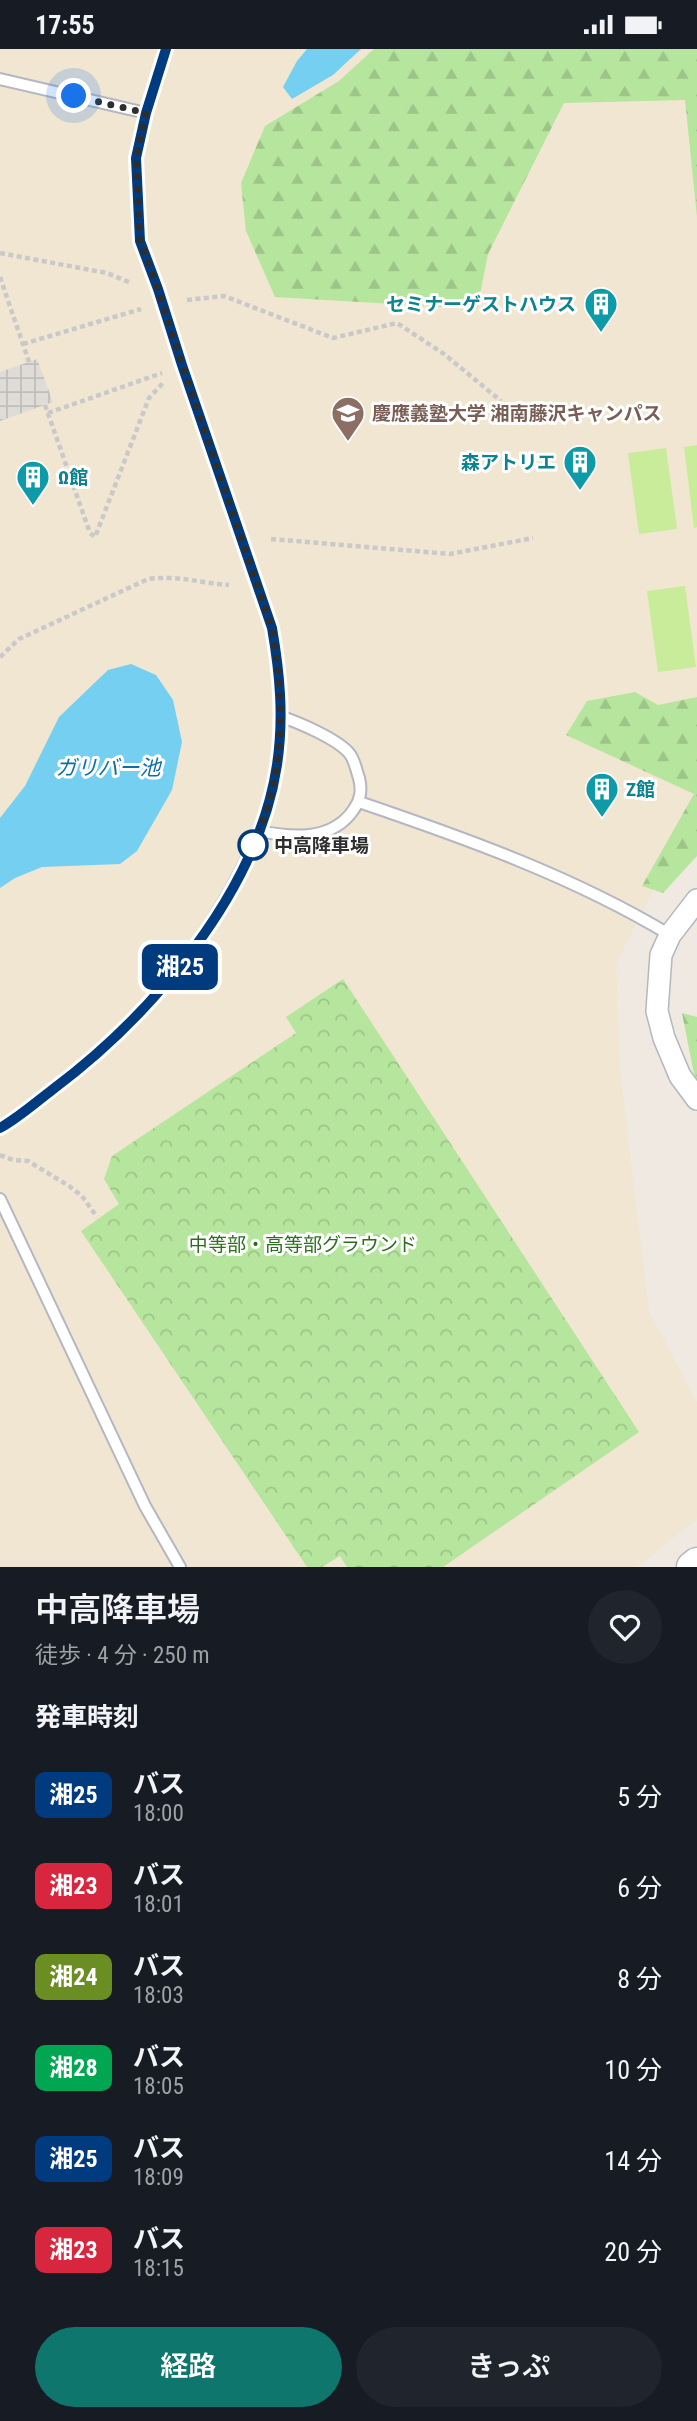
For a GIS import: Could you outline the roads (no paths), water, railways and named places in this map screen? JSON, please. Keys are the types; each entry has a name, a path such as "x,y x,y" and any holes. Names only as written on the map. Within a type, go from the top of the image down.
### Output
{"street":[{"path":"697,900 670,935 661,955 657,1011 664,1038 680,1076 697,1099"},
{"path":"692,1567 697,1563"}],"lane":[{"path":"0,1128 86,1065 124,1030 188,958 213,920 260,831 277,766 282,717 279,670 272,628 140,241 136,158 146,113 166,49"},
{"path":"0,79 146,113"},
{"path":"260,831 282,836 322,833 331,830 350,815 359,802 361,788 355,763 349,752 302,724 282,717"},
{"path":"359,802 500,852 639,917 670,935"},
{"path":"0,1199 133,1482 180,1567"}],"water":[{"path":"307,49 361,49 333,75 292,99 283,87"},
{"name":"ガリバー池","path":"131,664 156,675 173,700 182,742 172,790 137,851 120,864 42,867 15,878 0,888 0,818 25,786 59,717 108,670"}],"place":[{"name":"セミナーゲストハウス","path":"601,334"},
{"name":"慶應義塾大学 湘南藤沢キャンパス","path":"348,443"},
{"name":"森アトリエ","path":"580,492"},
{"name":"Ω館","path":"33,507"},
{"name":"Ζ館","path":"602,819"},
{"name":"中高降車場","path":"253,845"}],"park label":[{"name":"中等部・高等部グラウンド","path":"303,1244"}]}
